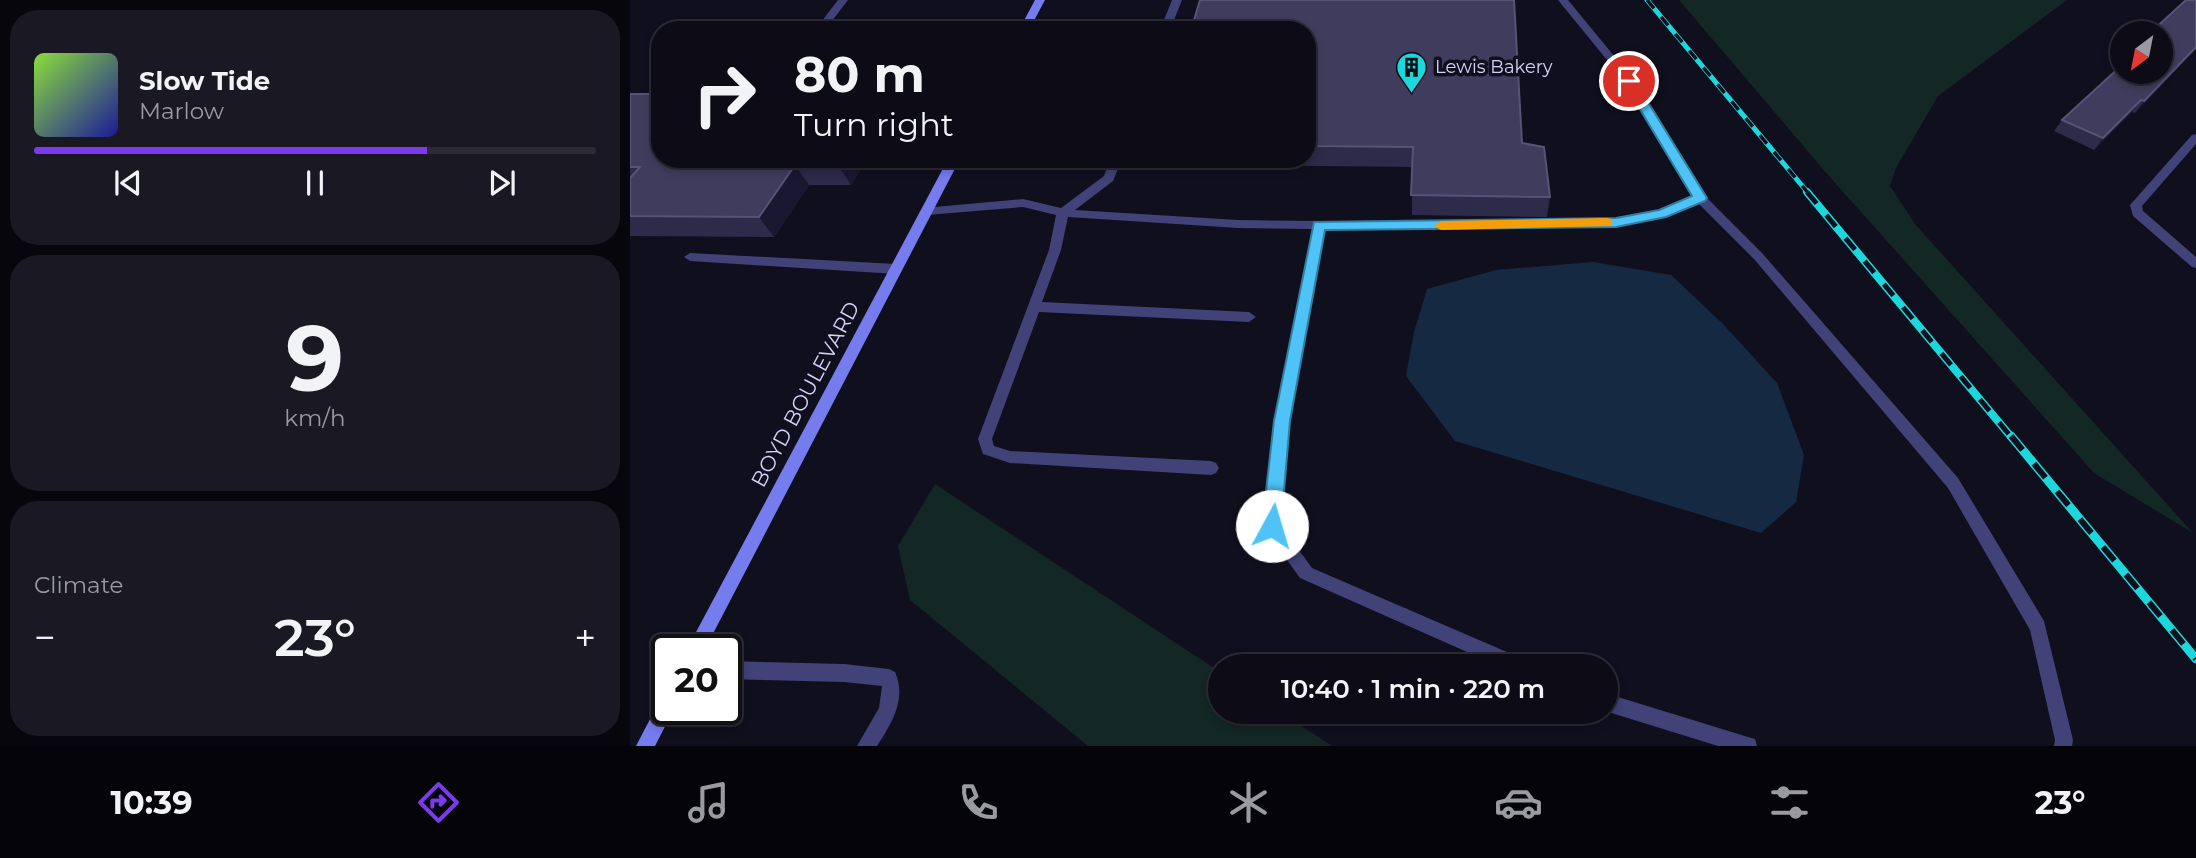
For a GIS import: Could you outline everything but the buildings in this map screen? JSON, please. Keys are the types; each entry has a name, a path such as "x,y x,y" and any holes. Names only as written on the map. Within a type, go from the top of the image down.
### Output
{"street":[{"path":"827,21 843,0"},
{"path":"1029,21 1040,0"},
{"path":"1169,21 1177,0"},
{"path":"1563,0 1629,81 1700,198 1758,256 1953,483 2038,627 2064,740 2063,746"},
{"path":"630,111 651,96"},
{"path":"2196,137 2136,205 2137,213 2196,264"},
{"name":"BOYD BOULEVARD","path":"704,634 949,168"},
{"path":"1113,168 1109,178 1063,212 1055,250 985,439 988,450 1010,457 1211,468"},
{"path":"927,211 1023,203 1063,212 1238,224 1616,223 1662,214 1700,198"},
{"path":"1319,225 1282,421 1272,526 1306,573 1492,654"},
{"path":"690,257 896,269"},
{"path":"1034,307 1250,317"},
{"path":"742,670 844,673 889,678 893,693 889,710 866,746"},
{"path":"1618,706 1748,746"},
{"path":"645,746 656,725"}],"green space":[{"path":"1679,0 2067,0 1938,96 1896,168 1890,186 1915,224 2193,533 2094,473 1828,175"},
{"path":"935,484 1208,664 1208,724 1298,724 1332,746 1088,746 910,600 898,546"}],"water":[{"path":"1593,262 1671,275 1723,324 1777,383 1804,455 1796,502 1761,533 1455,441 1406,376 1414,332 1427,289 1496,270"}],"railway":[{"path":"1647,0 1809,194"},
{"path":"1807,192 2012,438"},
{"path":"2011,436 2196,659"}],"slow traffic":[{"path":"1441,226 1607,223"}],"place":[{"name":"Lewis Bakery","path":"1412,94"}],"route":[{"path":"1272,526 1282,421 1319,225 1616,223 1662,214 1700,198 1629,81"}]}
